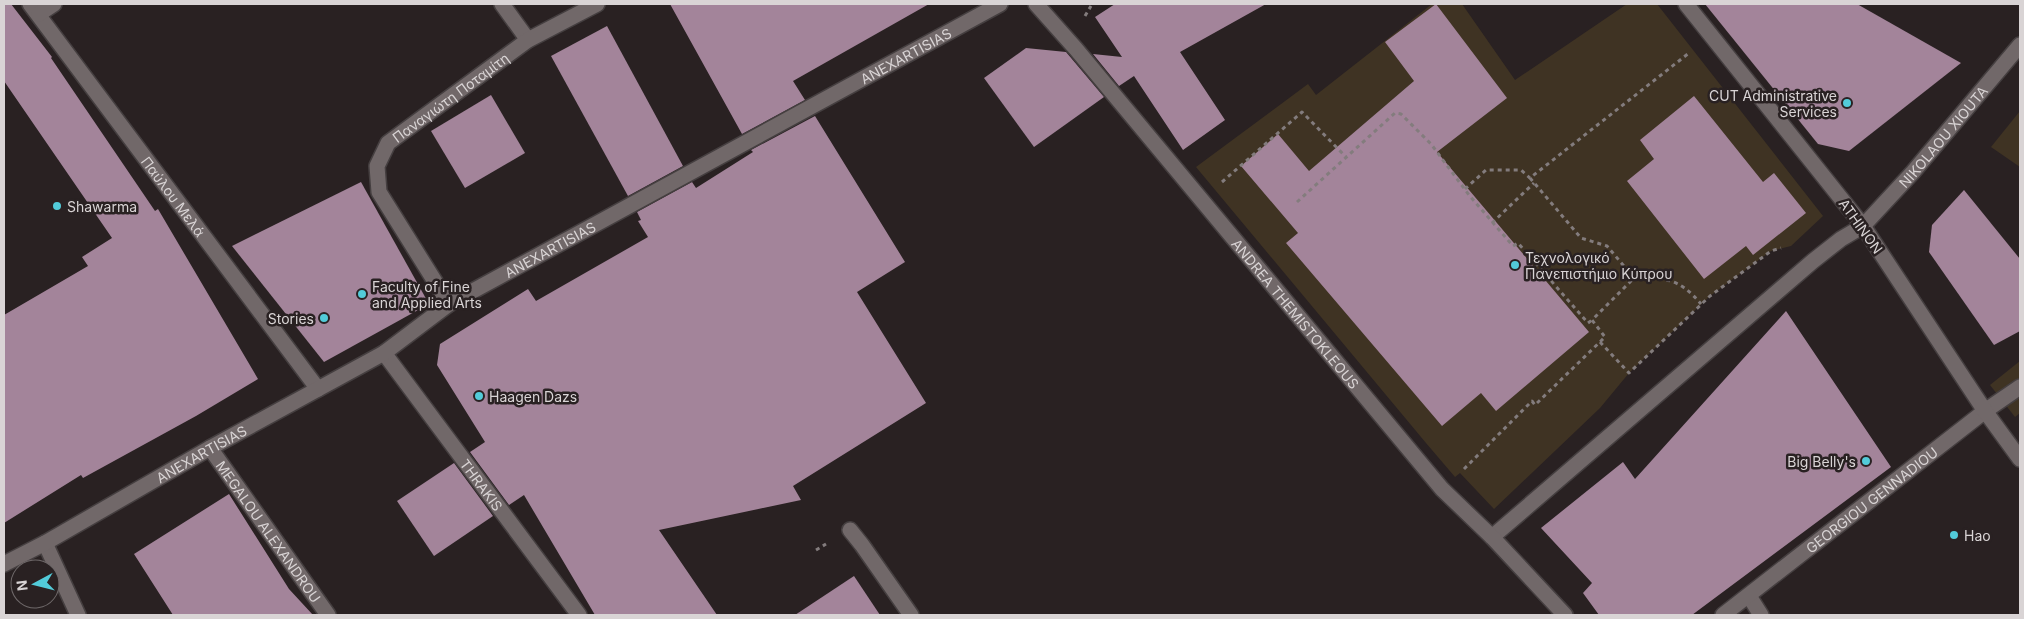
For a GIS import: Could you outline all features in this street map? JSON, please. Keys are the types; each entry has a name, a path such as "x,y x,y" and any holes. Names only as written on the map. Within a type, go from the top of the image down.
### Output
{"street":[{"path":"34,9 54,4"},
{"path":"502,4 528,40"},
{"name":"Παναγιώτη Ποταμίτη","path":"449,304 379,192 377,166 388,143 528,40 597,4"},
{"name":"ANEXARTISIAS","path":"4,564 45,544 210,448 384,353 449,304 1000,4"},
{"name":"ANDREA THEMISTOKLEOUS","path":"1036,4 1442,489 1492,536 1565,615"},
{"name":"ATHINON","path":"1686,4 1863,226 1985,411 2020,459"},
{"name":"Παύλου Μελά","path":"34,9 318,389"},
{"name":"NIKOLAOU XIOUTA","path":"1492,536 1813,261 1863,226 1913,172 2020,45"},
{"name":"THRAKIS","path":"384,353 579,615"},
{"name":"GEORGIOU GENNADIOU","path":"1722,615 1749,596 1985,411 2020,387"},
{"name":"MEGALOU ALEXANDROU","path":"210,448 328,615"},
{"path":"850,530 911,615"},
{"path":"45,544 78,615"},
{"path":"1749,596 1761,615"}],"path":[{"path":"1530,178 1692,51"},
{"path":"1202,200 1302,112 1346,157"},
{"path":"1297,202 1394,113 1401,114 1431,144 1464,190 1492,223 1513,246 1518,242 1588,323 1634,278 1657,278 1679,283 1702,304"},
{"path":"1464,190 1486,170 1521,170 1581,238 1607,246 1634,278"},
{"path":"1492,223 1534,183"},
{"path":"1600,342 1629,373 1710,296 1771,251 1785,247"},
{"path":"1460,473 1532,401 1535,405 1605,337 1592,320"}],"shaded area":[{"name":"Τεχνολογικό Πανεπιστήμιο Κύπρου","path":"1432,4 1462,4 1515,80 1627,4 1657,4 1823,216 1791,246 1771,251 1710,296 1629,373 1600,408 1494,509 1460,473 1455,477 1196,167 1308,84 1316,95"},
{"path":"2020,111 2020,167 1991,147"},
{"path":"2020,361 2020,413 2015,417 1990,385"}],"building":[{"path":"4,4 11,4 52,57 155,211 158,209 258,379 196,416 83,478 81,475 4,523 4,315 88,266 82,257 112,238 4,81"},
{"path":"670,4 929,4 793,81 805,100 742,134"},
{"path":"1115,4 1266,4 1180,52 1225,120 1183,150 1134,76 1119,86 1093,54 1122,57 1095,17"},
{"path":"1436,4 1507,98 1437,152 1589,332 1496,411 1481,393 1442,426 1286,243 1298,233 1241,166 1278,134 1309,171 1414,81 1385,42"},
{"name":"CUT Administrative Services","path":"1705,4 1857,4 1961,63 1849,151 1818,144"},
{"path":"607,26 683,166 628,196 551,56"},
{"path":"1026,48 1066,52 1104,97 1034,147 984,78"},
{"path":"491,95 525,153 465,188 431,131"},
{"path":"1694,96 1763,182 1774,173 1806,213 1753,255 1746,246 1704,279 1627,181 1654,159 1640,140"},
{"path":"815,116 905,262 857,292 926,403 793,486 801,500 659,530 717,615 595,615 524,495 509,505 470,452 485,442 437,365 440,344 528,289 536,301 648,237 638,221 641,220 637,212 692,182 696,188 753,152 751,150"},
{"path":"361,182 429,304 324,362 232,246"},
{"path":"1964,190 2020,259 2020,331 1994,345 1929,252 1932,225"},
{"path":"1786,311 1891,467 1692,615 1599,615 1583,593 1592,583 1541,528 1623,462 1635,479"},
{"path":"454,463 493,516 434,556 397,501"},
{"path":"229,494 289,589 313,615 173,615 134,554"},
{"path":"854,576 880,615 795,615"}],"place":[{"name":"CUT Administrative Services","path":"1847,103"},
{"name":"Shawarma","path":"57,206"},
{"name":"Τεχνολογικό Πανεπιστήμιο Κύπρου","path":"1515,265"},
{"name":"Faculty of Fine and Applied Arts","path":"362,294"},
{"name":"Stories","path":"324,318"},
{"name":"Haagen Dazs","path":"479,396"},
{"name":"Big Belly's","path":"1866,461"},
{"name":"Hao","path":"1954,535"}]}
